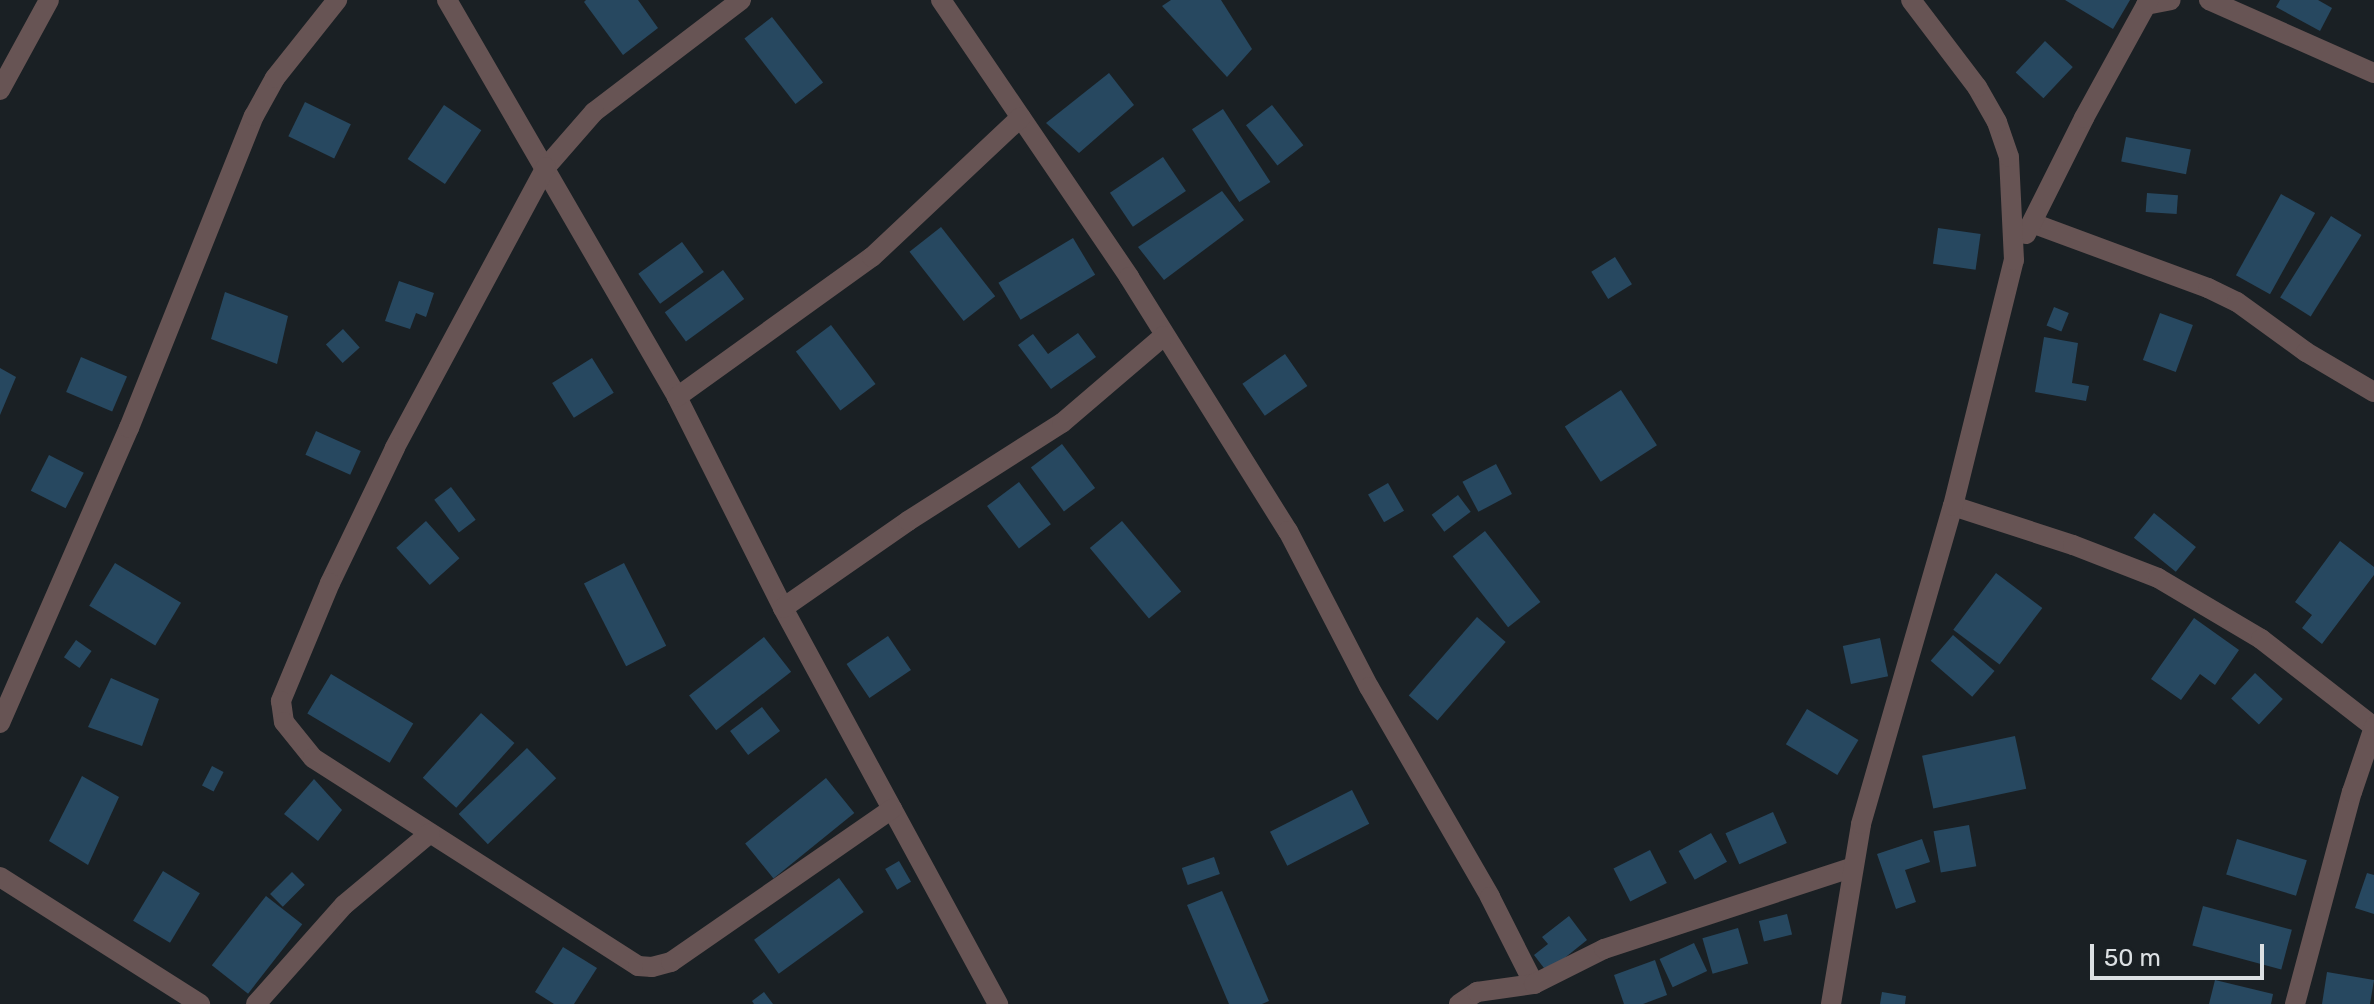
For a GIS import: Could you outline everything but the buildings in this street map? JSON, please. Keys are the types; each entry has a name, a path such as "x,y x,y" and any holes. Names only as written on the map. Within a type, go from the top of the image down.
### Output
{"street":[{"path":"0,90 49,0"},
{"path":"0,723 129,428 254,116 275,78 337,0"},
{"path":"447,0 677,397 783,608 998,1004"},
{"path":"741,0 594,112 546,167 395,448 330,583 281,701 284,722 313,758 638,966 652,967 671,962 892,809"},
{"path":"941,0 1021,117 1288,531 1362,674 1490,897 1534,984"},
{"path":"1911,0 1977,87 1997,122 2009,157 2014,260"},
{"path":"1831,1004 1861,824 1953,506 2014,260 2147,2 2171,0"},
{"path":"2209,0 2374,73"},
{"path":"677,397 872,257 1021,117"},
{"path":"2032,223 2194,282 2237,302 2306,352 2374,392"},
{"path":"783,608 908,521 1062,423 1164,336"},
{"path":"1953,506 2073,545 2158,578 2261,639 2374,727 2352,792 2295,1004"},
{"path":"256,1004 344,905 430,833"},
{"path":"1459,1004 1477,992 1534,984 1604,949 1853,867"},
{"path":"0,877 200,1004"}]}
